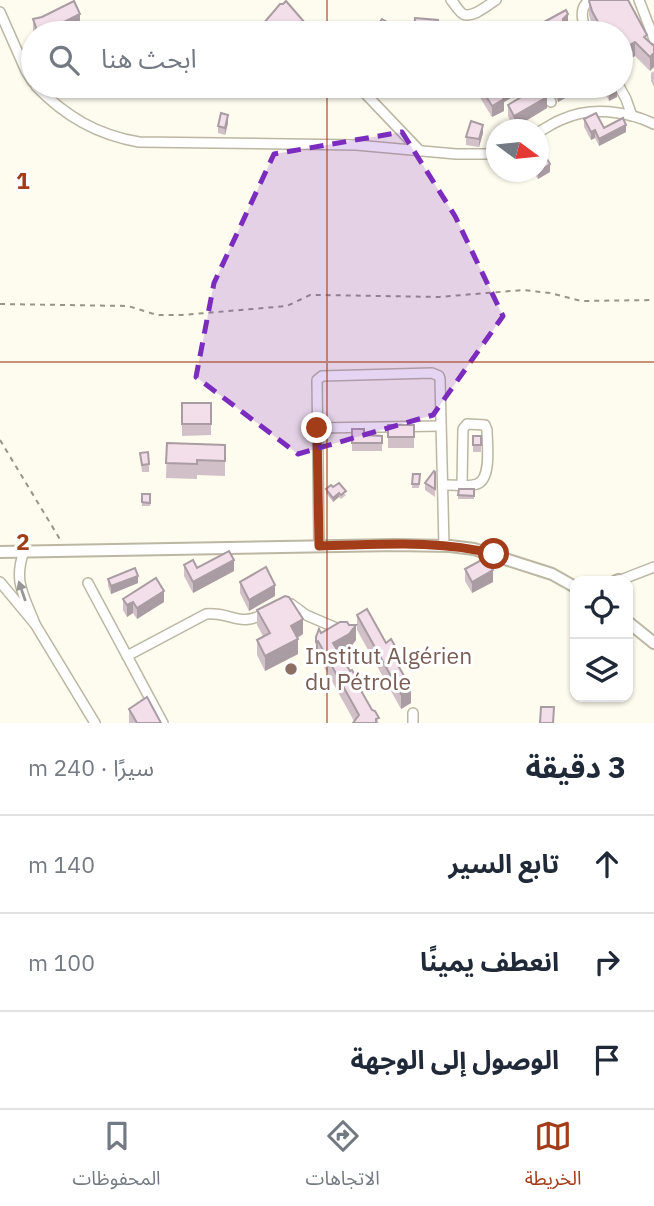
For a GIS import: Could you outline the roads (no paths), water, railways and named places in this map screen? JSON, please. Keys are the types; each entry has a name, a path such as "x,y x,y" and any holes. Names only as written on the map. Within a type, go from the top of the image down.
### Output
{"main road":[{"path":"0,552 443,546 494,554 552,574 570,584"},
{"path":"633,626 654,643"}],"street":[{"path":"452,0 461,13 467,16 496,0"},
{"path":"584,21 582,12 585,3 590,0"},
{"path":"639,0 654,39"},
{"path":"0,12 3,29 21,62"},
{"path":"50,98 83,124 101,132 139,142 356,145 486,154"},
{"path":"369,98 420,151"},
{"path":"549,98 551,102"},
{"path":"625,98 632,116"},
{"path":"549,126 581,113 601,112 632,116 654,124"},
{"path":"319,546 318,377 432,373 440,379 443,546"},
{"path":"443,485 477,484 480,482 487,471 485,425 467,424 463,429 462,484"},
{"path":"317,428 441,426"},
{"path":"24,551 18,575 35,624"},
{"path":"631,576 654,567"},
{"path":"0,582 35,624 95,723"},
{"path":"88,583 163,723"},
{"path":"127,656 206,614 218,613 240,620 250,620 288,603 306,615 344,631"}],"place":[{"name":"Institut Algérien du Pétrole","path":"291,669"}]}
